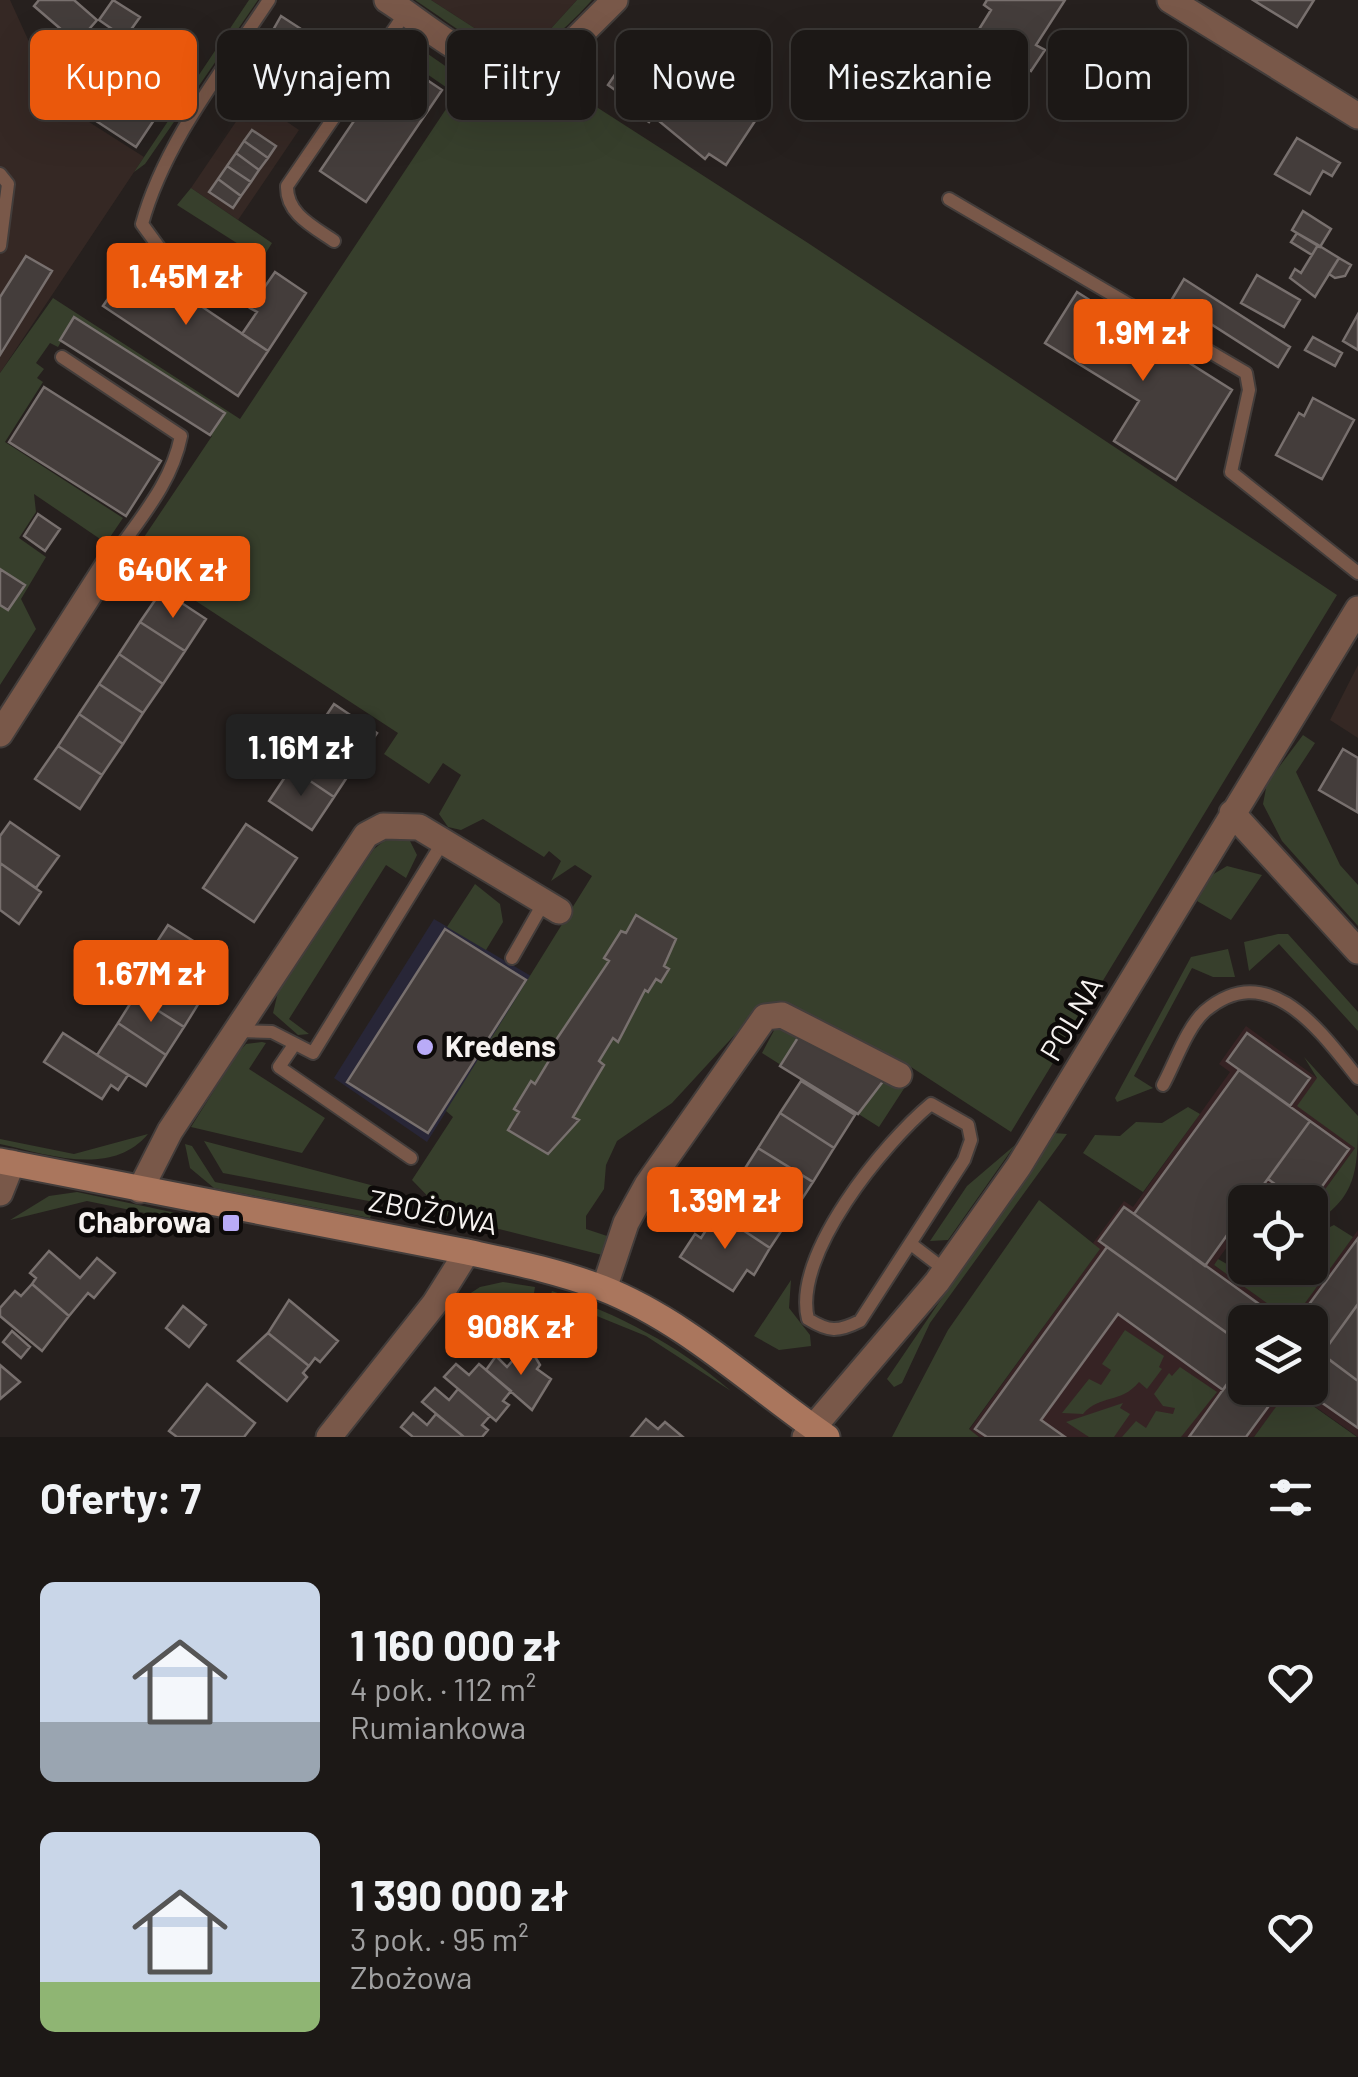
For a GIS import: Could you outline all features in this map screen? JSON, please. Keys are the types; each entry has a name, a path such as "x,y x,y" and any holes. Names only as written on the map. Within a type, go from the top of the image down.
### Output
{"street":[{"path":"396,6 478,58 508,71 544,67 574,46 615,0"},
{"path":"1170,0 1358,116"},
{"path":"0,734 110,562"},
{"name":"POLNA","path":"815,1434 945,1270 1087,1060 1232,812 1358,609"},
{"path":"1232,812 1358,951"},
{"path":"140,1190 170,1132 366,835 402,824 444,840 552,907"},
{"path":"604,1289 626,1223 647,1185 765,1017 782,1016 898,1075"},
{"path":"0,1192 6,1162"},
{"name":"ZBOŻOWA","path":"6,1162 467,1252 536,1267 604,1289 757,1382 815,1434"},
{"path":"328,1437 435,1303 467,1252"}],"lane":[{"path":"222,297 169,261 142,224 150,194 198,107 269,0"},
{"path":"334,241 296,214 286,198 287,186 396,6"},
{"path":"0,174 8,184 0,246"},
{"path":"949,200 1246,373 1249,390 1231,472 1358,573"},
{"path":"62,356 180,436 176,460 154,502 110,562"},
{"path":"236,1032 272,1032 313,1053 324,1041 444,840"},
{"path":"512,958 552,907"},
{"path":"1163,1085 1203,1012 1238,992 1274,994 1308,1017 1358,1078"},
{"path":"294,1045 279,1067 411,1158"},
{"path":"932,1104 968,1126 972,1140 910,1244 860,1321 839,1331 824,1329 808,1319 804,1303 808,1272 844,1208 886,1146 932,1104"},
{"path":"910,1244 945,1270"}],"shaded area":[{"path":"0,0 10,0 30,44 30,120 86,120 144,157 0,373"},
{"path":"431,0 577,0 550,30 477,30"},
{"path":"237,120 284,120 299,130 238,220 191,188"},
{"path":"1358,665 1358,738 1330,720"},
{"path":"434,919 531,976 427,1142 334,1078"},
{"path":"1246,1026 1317,1078 1355,1148 1328,1185 1228,1185 1228,1246 1214,1265 1228,1275 1228,1285 1242,1285 1271,1305 1228,1305 1228,1405 1278,1405 1254,1437 979,1437 969,1430 1099,1250 1093,1243 1124,1201 1133,1207 1230,1072 1219,1064"},
{"path":"1358,1230 1358,1437 1313,1405 1328,1405 1328,1305 1303,1305 1318,1285 1328,1285 1328,1271"}],"green space":[{"path":"249,0 258,0 237,30 229,30"},
{"path":"415,0 431,0 477,30 458,30"},
{"path":"577,0 592,0 565,27 550,30"},
{"path":"217,48 217,60 197,89 197,78"},
{"path":"427,53 447,67 447,88 427,74"},
{"path":"596,107 1337,595 1011,1132 911,1067 904,1069 795,1006 764,1003 672,1103 617,1141 606,1165 604,1189 586,1216 586,1229 610,1237 606,1256 447,1216 412,1180 453,1117 446,1111 592,876 575,865 551,881 561,861 549,851 544,857 483,819 461,830 448,827 439,814 461,775 443,763 429,784 384,754 398,733 130,558 212,436 62,340 58,347 50,343 36,363 44,369 37,378 43,382 5,442 123,518 106,543 34,494 36,512 19,538 46,557 21,599 36,629 0,685 0,373 53,298 240,419 447,108 447,120 596,120"},
{"path":"169,120 175,120 145,164 134,172"},
{"path":"191,188 272,243 262,259 177,205"},
{"path":"1303,735 1315,743 1296,772 1340,865 1358,885 1358,926 1282,841 1263,804 1267,783"},
{"path":"390,836 410,841 417,855 406,878 386,865 289,1019 309,1034 298,1035 273,1013 278,992 374,849"},
{"path":"1227,866 1262,875 1231,920 1197,901 1212,875"},
{"path":"475,884 500,904 503,922 486,950 447,927"},
{"path":"1288,934 1358,1012 1358,1031 1279,944 1249,971 1244,942"},
{"path":"1228,949 1235,977 1213,977 1192,968 1134,1076 1153,1088 1117,1102 1115,1098 1191,957"},
{"path":"778,1023 881,1079 905,1087 879,1127 762,1053"},
{"path":"266,1043 249,1069 325,1118 302,1153 191,1127 237,1054 246,1044"},
{"path":"1304,1057 1358,1116 1357,1151 1352,1180 1328,1213 1328,1185 1355,1148 1297,1106 1317,1078"},
{"path":"1188,1107 1200,1114 1143,1192 1083,1153 1095,1135 1120,1136 1136,1122 1162,1123"},
{"path":"1054,1133 1067,1134 930,1323 902,1383 894,1387 887,1379"},
{"path":"148,1134 116,1156 97,1159 58,1157 0,1144 0,1139 74,1154"},
{"path":"204,1141 382,1188 379,1203 223,1173"},
{"path":"185,1144 192,1146 215,1182 372,1213 370,1218 214,1188 190,1168"},
{"path":"1015,1145 948,1240 930,1241 967,1186"},
{"path":"77,1192 214,1221 212,1227 87,1201 10,1220 49,1196"},
{"path":"1039,1200 1100,1249 969,1429 979,1437 892,1437 948,1330"},
{"path":"1334,1225 1353,1237 1328,1271 1328,1228"},
{"path":"1218,1259 1228,1265 1228,1275 1214,1265"},
{"path":"791,1280 789,1308 810,1335 811,1346 779,1350 754,1336"},
{"path":"503,1282 535,1287 534,1293 460,1310 460,1300 480,1287"},
{"path":"1242,1285 1318,1285 1304,1305 1270,1305"},
{"path":"552,1291 646,1332 731,1391 646,1336 550,1297"},
{"path":"1125,1330 1164,1356 1159,1367 1162,1369 1147,1389 1139,1382 1083,1414 1062,1413 1089,1379 1101,1385 1111,1370 1102,1364"},
{"path":"1180,1367 1217,1392 1181,1437 1122,1437 1136,1421 1146,1428 1156,1411 1173,1414 1175,1408 1163,1406 1154,1394 1169,1373 1172,1376"},
{"path":"1123,1403 1120,1408 1130,1414 1114,1437 1089,1437 1066,1422"},
{"path":"1277,1405 1312,1405 1357,1437 1254,1437"}],"building":[{"path":"39,0 74,0 97,20 88,30 62,30 34,6"},
{"path":"113,0 140,17 131,30 113,30 99,20"},
{"path":"987,0 1065,0 1036,45 1045,50 1031,71 1028,30 979,30 991,10 984,5"},
{"path":"1253,0 1314,0 1297,27"},
{"path":"281,16 303,30 273,30"},
{"path":"616,73 616,91 608,85"},
{"path":"427,80 442,90 427,112"},
{"path":"95,120 154,120 136,147"},
{"path":"355,120 422,120 366,202 320,171"},
{"path":"658,120 756,120 726,165 709,154 705,159"},
{"path":"252,130 276,146 268,158 244,141"},
{"path":"1297,138 1340,163 1332,176 1323,171 1310,194 1275,174"},
{"path":"244,141 268,158 259,170 236,153"},
{"path":"236,153 259,170 251,182 227,166"},
{"path":"227,166 251,182 241,196 218,179"},
{"path":"218,179 241,196 233,208 209,192"},
{"path":"1303,211 1331,229 1320,247 1292,230"},
{"path":"1297,233 1318,245 1312,255 1291,242"},
{"path":"1318,245 1339,258 1315,297 1290,278 1295,269 1301,273"},
{"path":"26,256 52,271 0,355 0,297"},
{"path":"1339,258 1351,265 1345,276 1335,278 1329,274"},
{"path":"134,261 268,351 238,396 103,306"},
{"path":"275,272 306,293 268,351 242,334 257,312 250,308"},
{"path":"1257,275 1300,300 1284,327 1241,303"},
{"path":"1184,279 1290,347 1278,367 1172,299"},
{"path":"1077,292 1232,390 1176,480 1114,441 1139,401 1045,343"},
{"path":"1358,314 1358,350 1343,341"},
{"path":"74,317 225,413 210,435 60,340"},
{"path":"1313,337 1342,353 1335,366 1305,350"},
{"path":"44,387 161,461 126,516 9,442"},
{"path":"1313,398 1354,420 1322,479 1276,455 1299,413 1304,416"},
{"path":"38,514 60,529 45,551 24,536"},
{"path":"0,569 25,585 8,610 0,605"},
{"path":"162,590 206,619 185,651 140,622"},
{"path":"140,622 185,651 163,684 119,654"},
{"path":"119,654 163,684 143,713 99,684"},
{"path":"99,684 143,713 123,744 79,714"},
{"path":"334,704 377,733 355,765 312,737"},
{"path":"79,714 123,744 102,775 58,746"},
{"path":"312,737 355,765 334,797 291,768"},
{"path":"58,746 102,775 80,809 35,779"},
{"path":"1343,749 1358,758 1357,812 1319,790"},
{"path":"291,768 334,797 312,830 269,801"},
{"path":"10,822 59,856 36,888 0,863 0,836"},
{"path":"246,824 297,858 254,922 203,888"},
{"path":"0,863 41,892 19,924 0,910"},
{"path":"636,915 676,939 664,966 669,969 661,982 656,979 648,992 645,990 618,1042 613,1038 599,1061 604,1065 573,1117 579,1120 548,1154 508,1130 519,1112 514,1109 531,1081 535,1084 556,1049 552,1046 609,961 604,958"},
{"path":"168,925 217,956 205,976 213,982 202,998 149,964 156,954 151,951"},
{"path":"445,929 526,980 428,1133 347,1082"},
{"path":"153,967 202,998 184,1027 135,996"},
{"path":"135,996 184,1027 166,1055 118,1023"},
{"path":"118,1023 166,1055 146,1086 97,1055"},
{"path":"804,1028 884,1080 858,1114 780,1066"},
{"path":"63,1033 128,1075 118,1090 111,1085 102,1099 44,1062"},
{"path":"1247,1033 1310,1078 1290,1106 1227,1061"},
{"path":"1239,1070 1310,1121 1263,1185 1228,1185 1228,1234 1205,1266 1134,1214"},
{"path":"801,1081 855,1115 834,1148 780,1113"},
{"path":"780,1113 834,1148 813,1182 758,1148"},
{"path":"1310,1121 1349,1149 1323,1185 1276,1185 1268,1179"},
{"path":"758,1148 813,1182 791,1216 737,1181"},
{"path":"737,1181 791,1216 770,1248 717,1213"},
{"path":"1124,1207 1260,1305 1228,1305 1228,1334 1099,1241"},
{"path":"717,1213 770,1248 754,1275 747,1270 733,1291 680,1257 695,1234 701,1238"},
{"path":"1358,1238 1358,1304 1328,1346 1328,1305 1309,1305 1323,1285 1328,1285 1328,1279"},
{"path":"1107,1247 1228,1334 1228,1383 1223,1390 1118,1314 1041,1420 1065,1437 987,1437 975,1429"},
{"path":"49,1251 80,1278 97,1258 115,1273 94,1298 88,1293 69,1316 32,1284 36,1278 30,1273"},
{"path":"32,1284 69,1316 42,1351 0,1316 0,1308 15,1291 21,1296"},
{"path":"289,1300 338,1341 320,1362 315,1358 309,1366 268,1333"},
{"path":"1358,1304 1358,1381 1328,1358 1328,1346"},
{"path":"183,1306 206,1325 189,1347 166,1328"},
{"path":"12,1331 30,1347 21,1358 3,1342"},
{"path":"268,1333 309,1366 303,1373 307,1377 287,1401 238,1361"},
{"path":"520,1352 524,1357 534,1355 540,1365 537,1369 551,1379 532,1410 486,1370 496,1356 507,1367"},
{"path":"1328,1359 1358,1381 1358,1428 1325,1405"},
{"path":"456,1364 469,1375 479,1364 511,1391 503,1401 509,1405 496,1421 444,1377"},
{"path":"0,1365 20,1382 0,1399"},
{"path":"1228,1383 1228,1405 1270,1405 1246,1437 1189,1437"},
{"path":"207,1384 255,1423 244,1437 177,1437 169,1431"},
{"path":"435,1388 449,1400 458,1389 490,1416 482,1425 488,1430 482,1437 464,1437 422,1402"},
{"path":"413,1413 427,1425 436,1414 464,1437 413,1437 401,1427"},
{"path":"646,1419 658,1429 665,1422 683,1437 631,1437"}],"place":[{"name":"Kredens","path":"425,1047"},
{"name":"Chabrowa","path":"231,1223"}]}
